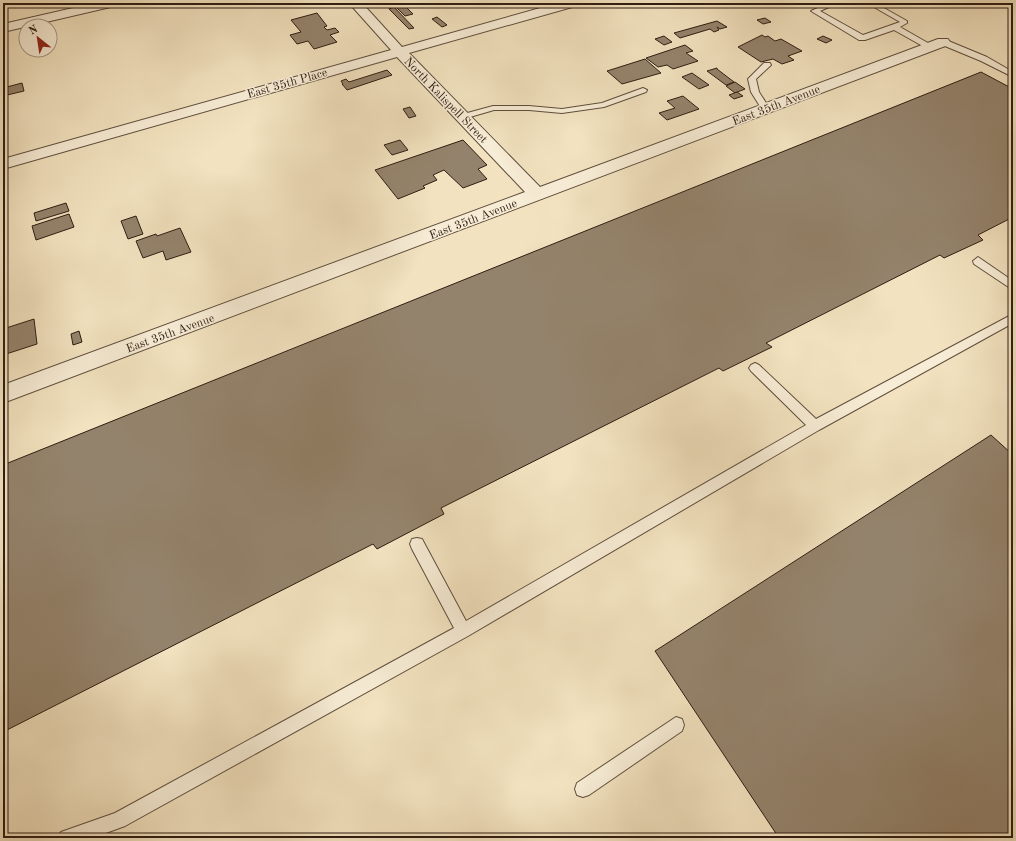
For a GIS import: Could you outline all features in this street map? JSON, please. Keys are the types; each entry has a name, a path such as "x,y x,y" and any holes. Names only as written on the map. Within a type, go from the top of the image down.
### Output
{"street":[{"path":"3,28 112,3"},
{"name":"North Kalispell Street","path":"355,3 399,51 538,195"},
{"name":"East 35th Place","path":"3,164 572,3"},
{"name":"East 35th Avenue","path":"3,394 937,45"}],"lane":[{"path":"835,3 814,11 862,38 905,22 870,3"},
{"path":"895,27 937,45 984,59 1013,75"},
{"path":"766,109 755,92 752,80 767,65"},
{"path":"463,117 492,108 529,108 562,111 604,104 643,90"},
{"path":"978,261 1013,286"},
{"path":"67,838 119,820 463,631 815,426 1013,318"},
{"path":"754,368 815,426"},
{"path":"417,544 463,631"},
{"path":"583,788 676,725"}],"building":[{"path":"402,3 413,14 405,16 395,6 388,8 386,5"},
{"path":"394,7 414,28 409,29 389,9"},
{"path":"317,13 327,26 324,27 327,30 335,28 339,32 330,35 337,42 314,49 308,41 297,44 290,35 301,32 291,20"},
{"path":"437,17 447,25 442,27 432,19"},
{"path":"765,18 771,22 763,24 757,20"},
{"path":"717,21 727,27 720,29 717,27 719,30 714,32 710,29 680,38 674,33"},
{"path":"762,35 765,37 768,36 775,41 781,39 802,51 788,56 794,60 782,64 773,59 761,62 738,47"},
{"path":"664,36 672,42 664,45 655,39"},
{"path":"823,36 832,40 826,43 817,39"},
{"path":"685,45 693,51 686,53 698,61 673,69 667,65 658,67 646,58"},
{"path":"645,59 661,73 622,84 607,71"},
{"path":"717,68 734,82 726,85 707,71"},
{"path":"387,70 392,75 347,90 341,81 346,79 349,82"},
{"path":"981,72 1013,89 1013,217 978,235 983,240 944,258 940,255 766,343 772,347 723,371 719,368 441,508 444,514 377,549 373,544 3,732 3,465"},
{"path":"692,73 709,85 699,89 682,77"},
{"path":"735,82 745,89 735,93 726,86"},
{"path":"22,83 24,91 3,96 3,88"},
{"path":"737,92 743,96 734,99 729,95"},
{"path":"683,96 699,109 667,120 659,113 675,108 667,101"},
{"path":"410,107 416,116 409,118 403,109"},
{"path":"400,140 408,150 392,155 384,145"},
{"path":"463,140 487,165 478,169 487,179 463,188 444,170 433,175 437,180 423,186 425,188 398,199 375,170"},
{"path":"66,203 69,211 36,221 34,213"},
{"path":"69,214 74,227 36,240 32,226"},
{"path":"136,216 143,234 128,239 121,221"},
{"path":"180,228 191,252 166,260 163,251 143,258 136,241"},
{"path":"34,319 37,344 3,355 3,329"},
{"path":"79,331 82,342 73,345 71,334"},
{"path":"991,435 1013,455 1013,838 779,838 655,651"}]}
